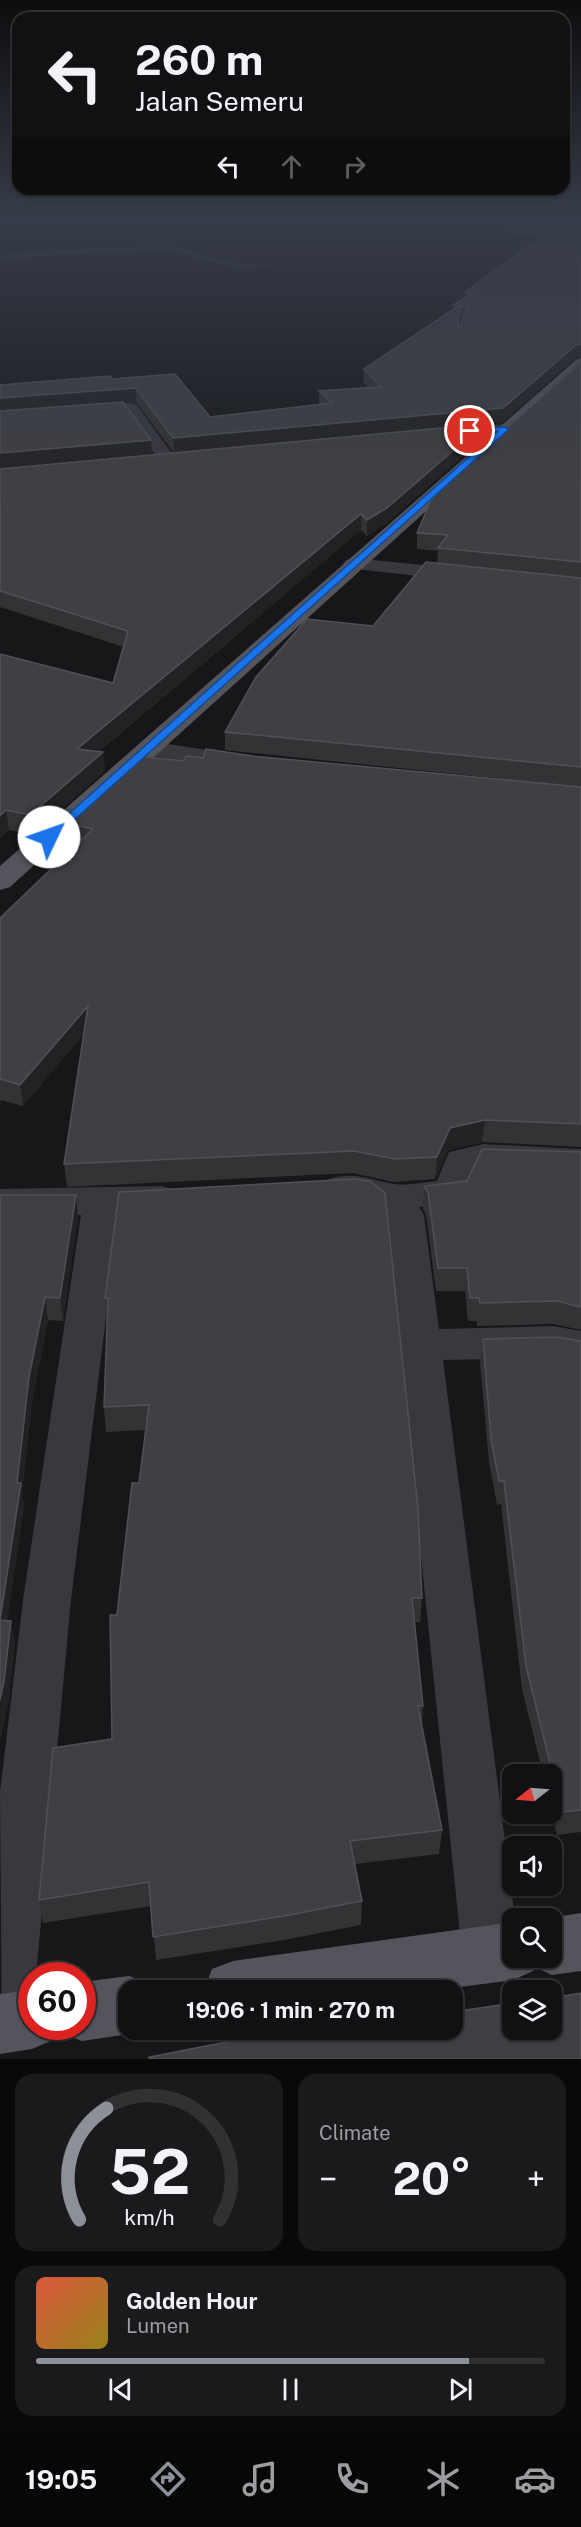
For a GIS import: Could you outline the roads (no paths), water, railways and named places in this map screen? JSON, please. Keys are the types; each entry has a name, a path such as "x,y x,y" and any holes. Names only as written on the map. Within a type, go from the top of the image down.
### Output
{"main road":[{"path":"0,881 581,363"},
{"path":"562,1945 581,1942"},
{"path":"304,1980 502,1952"},
{"path":"96,2010 118,2007"}],"street":[{"path":"0,418 130,408 167,459"},
{"path":"418,436 506,429"},
{"path":"143,462 190,457"},
{"path":"353,564 483,577"},
{"path":"148,749 276,767"},
{"path":"305,1190 371,1189 391,1197 452,1192 462,1161 483,1156 581,1161"},
{"path":"0,1202 102,1202 198,1197"},
{"path":"391,1197 405,1215 420,1345 502,1952"},
{"path":"11,2022 47,1600 102,1202"},
{"path":"420,1345 553,1342 581,1347"}]}
